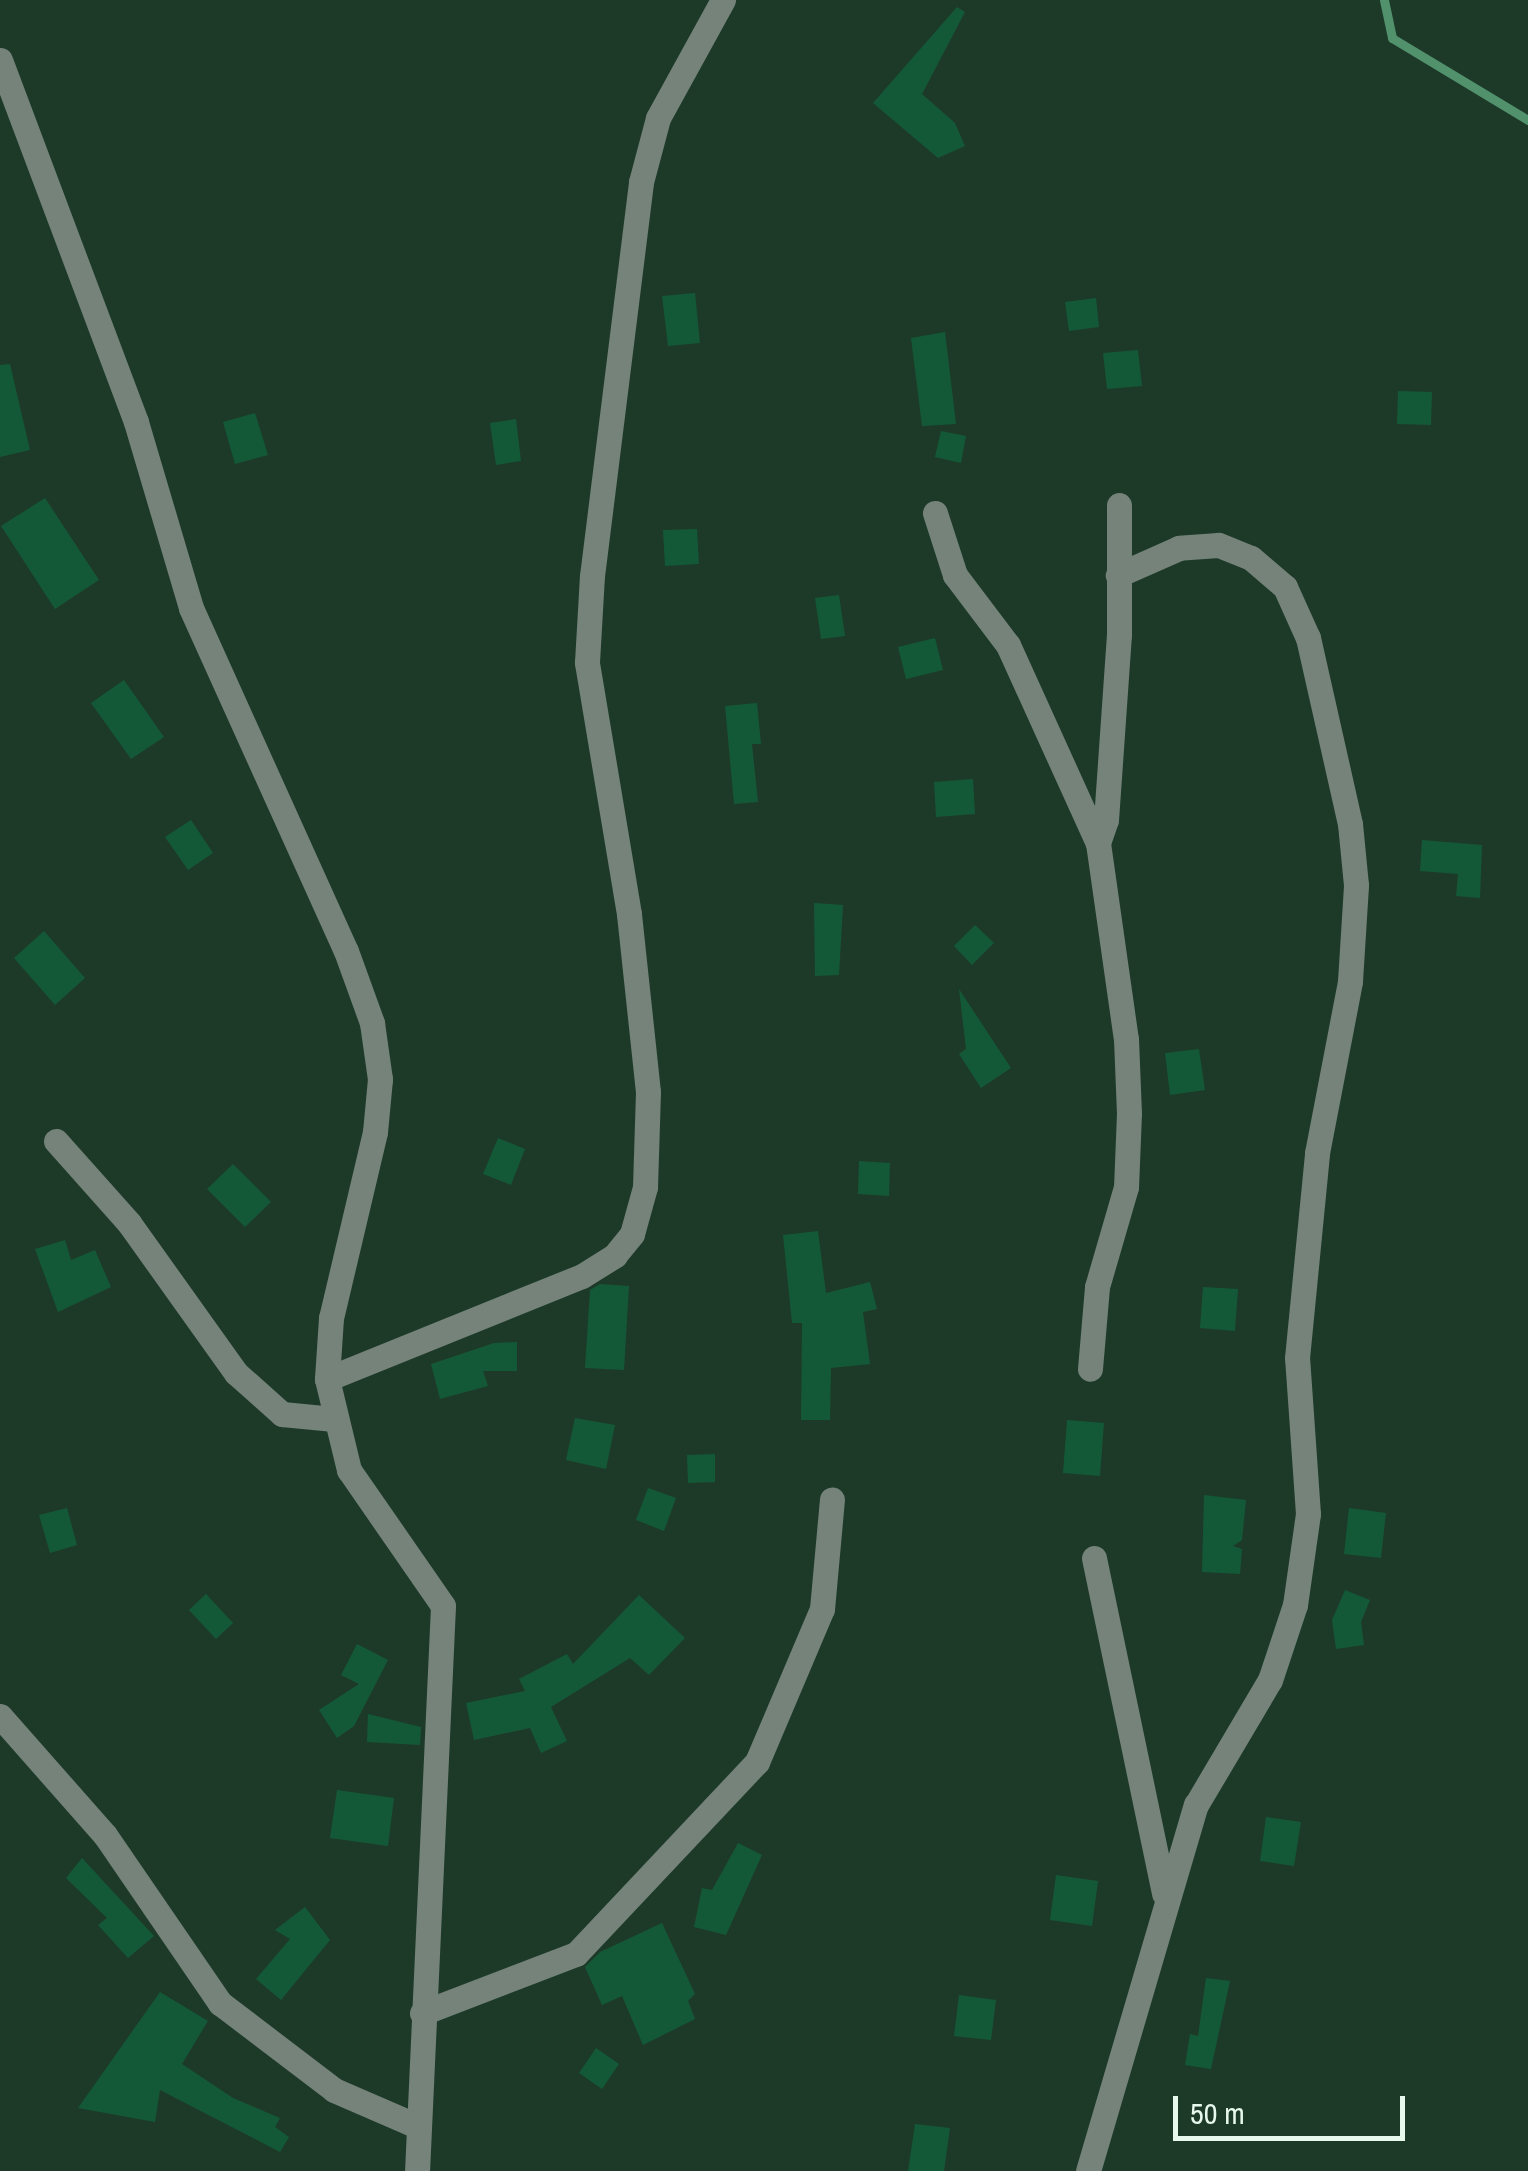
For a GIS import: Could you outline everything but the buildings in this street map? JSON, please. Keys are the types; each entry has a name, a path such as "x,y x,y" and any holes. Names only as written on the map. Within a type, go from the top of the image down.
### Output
{"street":[{"path":"327,1379 582,1276 615,1255 632,1234 645,1187 648,1092 629,914 587,662 592,576 641,182 658,118 722,0"},
{"path":"1,64 136,422 191,608 346,951 372,1024 380,1079 376,1132 331,1318 327,1379 349,1470 443,1606 416,2126 417,2171"},
{"path":"1090,1369 1096,1287 1126,1187 1129,1113 1126,1039 1098,842 1113,738 1118,506"},
{"path":"935,513 955,575 1008,646 1098,842"},
{"path":"1088,2171 1165,1899 1196,1805 1270,1680 1295,1605 1308,1514 1297,1358 1317,1153 1350,981 1356,884 1350,824 1308,638 1285,587 1250,558 1218,545 1179,548 1118,575"},
{"path":"56,1141 129,1223 236,1373 282,1414 334,1418"},
{"path":"422,2013 576,1954 757,1762 822,1609 832,1499"},
{"path":"1094,1558 1165,1899"},
{"path":"0,1716 106,1835 220,2003 334,2090 416,2126"}],"waterway":[{"path":"1384,0 1392,38 1528,120"}]}
